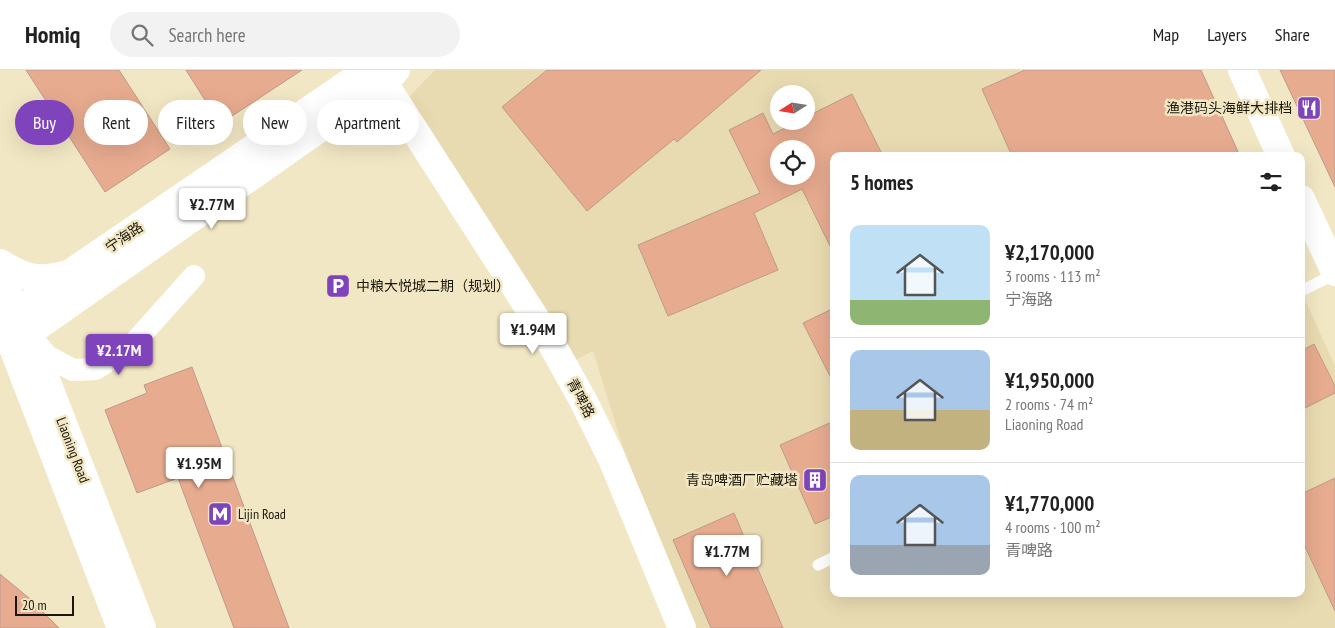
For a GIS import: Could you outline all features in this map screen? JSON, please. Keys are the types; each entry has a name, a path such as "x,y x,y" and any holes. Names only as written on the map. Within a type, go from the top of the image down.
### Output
{"street":[{"path":"1242,70 1280,152"},
{"name":"宁海路","path":"8,327 72,272 383,73"},
{"name":"宁海路","path":"8,327 383,73"},
{"name":"青啤路","path":"383,73 550,341 584,402 612,459 682,628"},
{"path":"1305,208 1335,273"},
{"path":"0,263 30,278 48,279 72,272"},
{"name":"Liaoning Road","path":"0,274 8,327 121,628"},
{"path":"8,327 46,356 73,370 96,369 133,344 194,276"},
{"name":"Liaoning Road","path":"8,327 142,628"}],"lane":[{"path":"1305,289 1335,273"},
{"path":"818,565 830,559"}],"shaded area":[{"path":"435,70 1201,70 1238,152 830,152 830,597 1305,597 1305,300 1335,366 1335,628 679,628 593,351 556,370 419,128 419,100 406,100"}],"building":[{"path":"26,70 119,70 138,100 84,100 84,145 148,145 148,115 158,130 158,145 167,145 170,149 105,192 74,144 74,100 45,100"},
{"path":"186,70 302,70 256,100 243,100 243,109 233,115 233,100 205,100"},
{"path":"547,70 761,70 677,142 674,139 587,211 502,107"},
{"path":"1025,70 1201,70 1238,152 1010,152 982,89"},
{"path":"1280,70 1335,70 1335,187"},
{"path":"852,94 881,152 830,152 830,246 802,189 754,213 778,270 668,316 638,245 760,193 729,130 763,113 773,134 781,130 815,130 815,112"},
{"path":"830,310 830,376 803,323"},
{"path":"1314,344 1335,386 1335,393 1305,408 1305,349"},
{"path":"192,367 289,628 234,628 178,478 137,493 105,410 147,393 144,385"},
{"name":"青岛啤酒厂贮藏塔","path":"830,423 830,518 815,524 780,445"},
{"path":"1335,478 1335,611 1305,547 1305,492"},
{"path":"734,513 783,628 711,628 673,540"},
{"path":"0,574 29,598 59,628 0,628"}],"place":[{"name":"渔港码头海鲜大排档","path":"1309,108"},
{"name":"中粮大悦城二期（规划）","path":"338,286"},
{"name":"青岛啤酒厂贮藏塔","path":"815,480"},
{"name":"Lijin Road","path":"220,514"}]}
